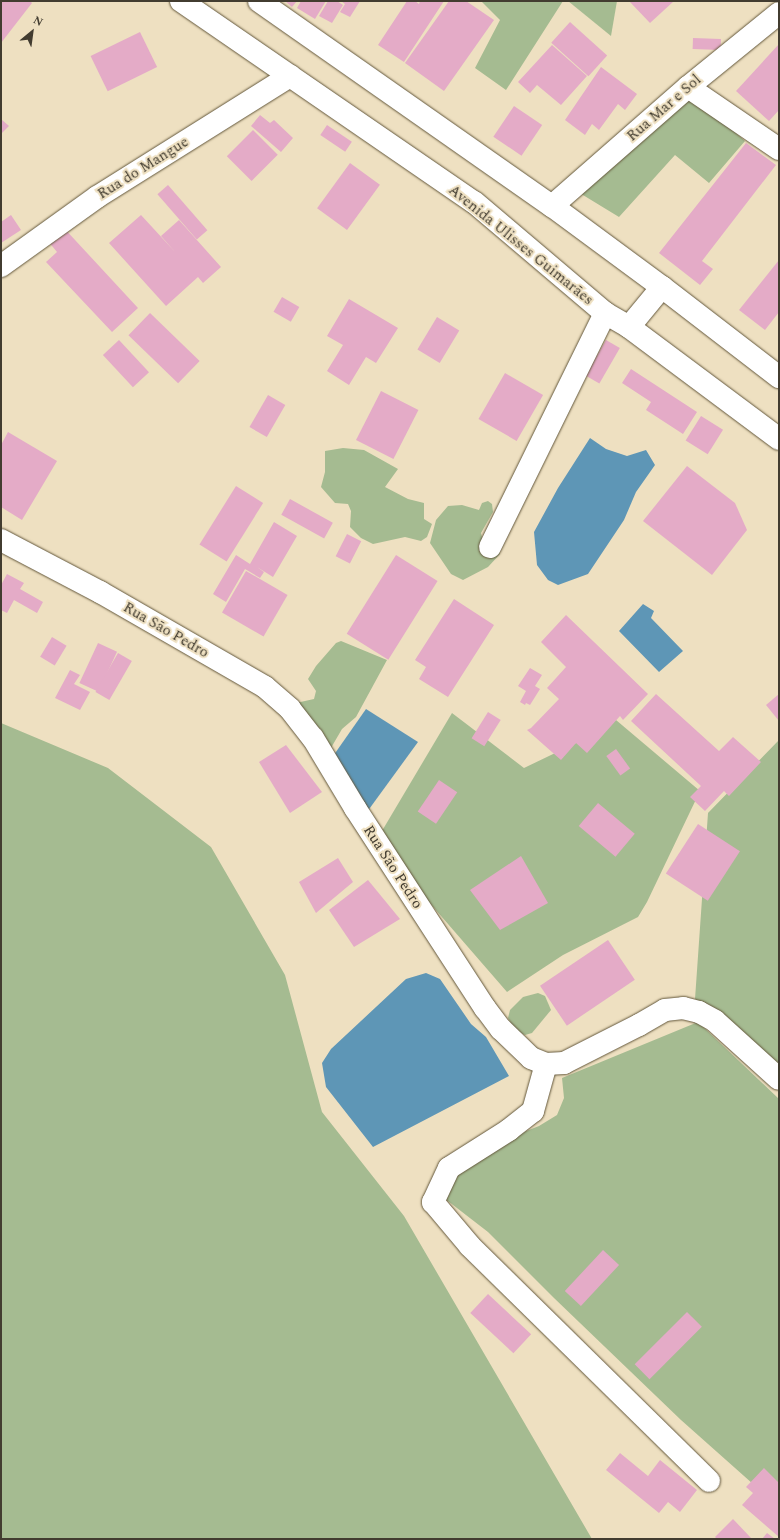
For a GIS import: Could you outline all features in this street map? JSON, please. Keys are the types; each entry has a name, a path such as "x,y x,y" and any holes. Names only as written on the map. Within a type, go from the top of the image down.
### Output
{"street":[{"name":"Avenida Ulisses Guimarães","path":"181,1 474,202 605,313 629,327 779,439"},
{"path":"258,1 552,206 662,287 779,377"},
{"name":"Rua Mar e Sol","path":"552,206 688,87 779,13"},
{"name":"Rua do Mangue","path":"1,266 97,197 290,76"},
{"path":"688,87 779,149"},
{"path":"629,327 662,287"},
{"path":"490,547 605,313"},
{"name":"Rua São Pedro","path":"1,540 100,592 258,683 290,709 313,738 364,821 501,1029 531,1058 546,1064"},
{"path":"709,1481 470,1246 433,1202 449,1168 509,1130 533,1111 546,1064 564,1063 639,1025 665,1010 682,1008 699,1012 715,1022 779,1079"}],"green space":[{"path":"481,1 563,1 506,90 475,68 500,20"},
{"path":"568,1 617,1 611,36"},
{"path":"688,91 745,141 709,183 675,155 619,217 578,192"},
{"path":"343,448 364,450 398,469 385,487 408,499 424,503 424,519 432,524 427,537 421,541 405,537 373,544 361,538 350,527 351,511 348,504 335,503 321,487 325,472 325,451"},
{"path":"488,501 492,504 493,512 481,533 483,541 498,549 500,554 488,567 463,580 451,574 430,543 436,520 448,506 462,505 479,510 482,503"},
{"path":"341,641 387,660 356,717 342,729 328,753 296,703 314,699 316,691 308,679 316,666 336,643"},
{"path":"452,713 524,768 576,743 616,720 700,791 647,902 638,917 563,955 507,992 376,841"},
{"path":"1,723 108,768 211,847 285,975 322,1112 404,1216 592,1539 1,1539"},
{"path":"779,740 779,1068 765,1054 695,999 708,813"},
{"path":"538,993 545,996 551,1010 532,1033 525,1035 515,1030 512,1025 508,1018 510,1010 523,997"},
{"path":"698,1022 779,1099 779,1507 681,1420 554,1298 488,1232 444,1198 448,1162 539,1126 557,1115 564,1098 562,1078"}],"water":[{"path":"590,438 606,449 627,456 646,450 655,465 636,492 624,520 588,574 558,585 548,580 537,565 534,532 558,488"},
{"path":"643,604 654,611 651,618 683,651 659,672 619,631"},
{"path":"366,709 418,742 367,812 331,759"},
{"path":"426,973 440,979 471,1024 486,1037 509,1076 373,1147 326,1087 322,1063 331,1049 406,979"}],"building":[{"path":"1,1 30,1 32,3 1,43"},
{"path":"285,1 297,1 292,7"},
{"path":"301,1 326,1 315,19 297,8"},
{"path":"328,1 337,1 343,5 332,23 319,16"},
{"path":"341,1 360,1 350,17 340,12 345,4"},
{"path":"407,1 415,1 419,4 420,1 444,1 404,62 378,45"},
{"path":"449,1 466,1 494,20 444,91 405,63"},
{"path":"629,1 674,1 650,23"},
{"path":"570,22 607,55 588,76 551,43"},
{"path":"140,32 157,67 108,91 91,56"},
{"path":"693,38 721,39 721,50 693,49"},
{"path":"779,44 779,110 769,121 736,91"},
{"path":"552,45 587,76 561,105 537,85 530,93 518,82"},
{"path":"601,67 637,94 625,110 618,104 599,130 592,124 585,135 565,120"},
{"path":"514,106 542,125 521,156 493,137"},
{"path":"260,115 270,123 274,120 293,138 281,152 251,126"},
{"path":"1,119 9,126 1,134"},
{"path":"327,125 352,142 345,152 320,135"},
{"path":"253,130 278,155 252,181 227,156"},
{"path":"746,143 776,165 702,261 713,269 700,285 659,253"},
{"path":"350,163 380,185 347,230 317,208"},
{"path":"168,185 207,230 197,239 157,194"},
{"path":"11,215 21,230 1,243 1,222"},
{"path":"141,215 176,253 161,236 179,220 221,267 203,283 198,277 166,306 109,243"},
{"path":"63,227 138,308 112,332 46,262 57,252 48,241"},
{"path":"779,260 779,312 765,330 739,310"},
{"path":"282,297 299,307 291,322 274,312"},
{"path":"349,299 398,328 376,363 366,357 349,385 327,371 343,345 327,336"},
{"path":"150,313 200,361 178,383 128,335"},
{"path":"437,317 459,330 440,363 417,350"},
{"path":"119,340 149,372 133,387 103,355"},
{"path":"606,340 620,348 599,384 586,376"},
{"path":"631,369 697,412 683,434 646,410 651,402 622,383"},
{"path":"505,373 543,395 517,441 478,419"},
{"path":"381,391 418,410 393,459 356,440"},
{"path":"268,395 285,405 267,437 250,427"},
{"path":"701,416 723,430 708,454 686,441"},
{"path":"8,432 57,461 22,520 1,507 1,445"},
{"path":"687,466 735,503 747,530 712,575 643,521"},
{"path":"236,486 263,503 227,561 199,545"},
{"path":"290,499 333,523 324,538 281,515"},
{"path":"274,522 297,536 273,577 257,567 264,572 260,578 245,569 226,602 213,594 236,555 250,564"},
{"path":"347,534 361,541 350,564 336,556"},
{"path":"396,555 438,581 388,660 347,634"},
{"path":"246,571 288,595 264,637 222,613"},
{"path":"7,574 24,583 20,589 43,602 37,613 14,600 7,613 1,610 1,585"},
{"path":"454,599 494,625 448,697 419,679 426,667 415,660"},
{"path":"566,615 648,694 623,720 620,716 587,753 576,743 561,760 527,730 531,728 559,699 547,688 566,667 541,642"},
{"path":"52,637 67,646 55,665 40,657"},
{"path":"98,643 117,652 98,692 79,683"},
{"path":"118,653 132,661 109,700 96,692"},
{"path":"530,668 542,675 535,686 540,689 530,705 526,703 525,705 520,702 526,691 518,686"},
{"path":"70,670 80,675 74,684 90,692 80,710 55,698"},
{"path":"656,694 719,751 733,737 761,762 729,796 724,791 705,811 690,797 701,786 631,721"},
{"path":"779,694 779,721 766,705"},
{"path":"488,712 501,720 484,746 472,738"},
{"path":"286,745 322,792 290,813 259,762"},
{"path":"616,749 630,768 620,775 606,756"},
{"path":"439,780 457,792 436,824 418,812"},
{"path":"598,803 635,834 615,857 579,826"},
{"path":"698,824 740,851 708,901 666,873"},
{"path":"521,856 548,903 500,930 470,890"},
{"path":"338,858 353,882 316,913 299,882"},
{"path":"368,880 400,919 354,947 329,910"},
{"path":"608,940 635,980 567,1026 540,986"},
{"path":"603,1250 619,1265 581,1306 565,1291"},
{"path":"488,1294 531,1334 513,1353 470,1313"},
{"path":"687,1312 702,1327 650,1379 635,1364"},
{"path":"620,1453 648,1476 660,1460 697,1490 680,1512 668,1502 659,1513 606,1470"},
{"path":"764,1468 779,1483 779,1537 742,1505 753,1493 746,1487"},
{"path":"733,1519 752,1539 717,1539 715,1537"},
{"path":"767,1533 775,1539 762,1539"}]}
